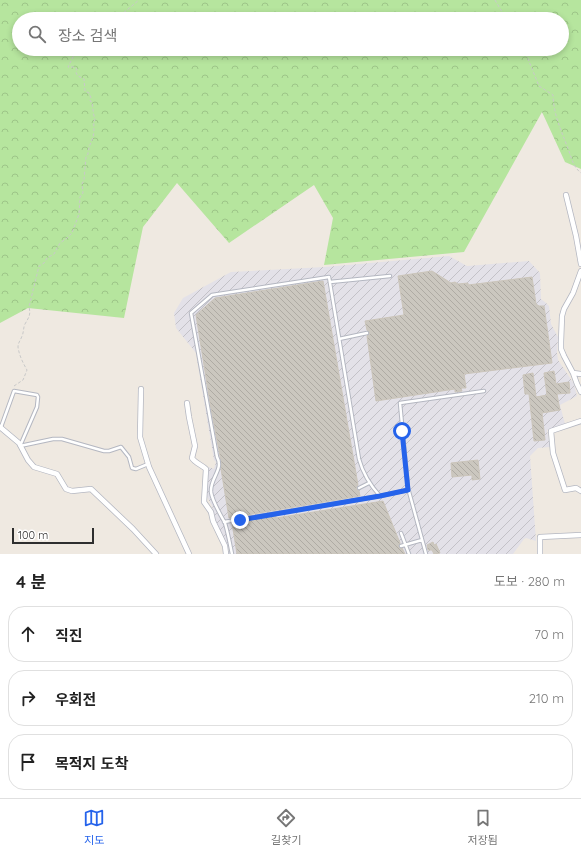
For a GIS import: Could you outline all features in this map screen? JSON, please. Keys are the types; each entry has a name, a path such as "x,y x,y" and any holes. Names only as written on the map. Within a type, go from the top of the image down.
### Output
{"street":[{"path":"566,195 581,264"},
{"path":"581,271 562,316 561,349 581,392"},
{"path":"573,373 581,374"},
{"path":"141,389 140,437 148,464 189,554"},
{"path":"187,403 195,446 192,458 194,462 206,469 204,502 211,512 213,521 225,546 226,554"},
{"path":"581,421 551,431 553,453 565,490 576,488 581,491"},
{"path":"0,427 19,443 28,460 34,467 57,474 66,489 72,491 91,489 133,529 156,554"},
{"path":"540,554 540,537 581,534"}],"lane":[{"path":"330,282 390,276"},
{"path":"232,554 228,531 211,494 213,479 220,466 191,313 212,295 329,277 359,460 362,472 380,496"},
{"path":"339,339 367,333"},
{"path":"0,427 14,391 17,390 37,395 37,407 20,446"},
{"path":"426,554 408,490 400,403 484,391"},
{"path":"20,446 53,439 62,439 104,451 121,447 129,457 132,468 136,469 148,464"},
{"path":"359,488 369,483"},
{"path":"224,522 408,490"},
{"path":"401,533 409,554"},
{"path":"401,546 422,540"}],"path":[{"path":"124,12 139,0"},
{"path":"495,0 502,12"},
{"path":"12,394 13,388 16,384 23,380 27,370 20,357 18,343 23,335 24,325 28,321 30,313 29,307 39,266 44,263 47,258 54,254 60,243 72,233 79,214 80,196 82,193 86,157 92,140 95,119 93,115 94,108 92,102 90,101 91,98 89,93 85,91 84,79 78,76 74,67 68,67 74,56"},
{"path":"527,56 539,86 553,95 557,123 568,146 570,157 577,170 581,173"}],"shaded area":[{"path":"449,256 467,266 529,261 540,273 541,299 549,306 551,324 558,337 558,360 574,384 577,396 560,405 565,424 547,430 550,447 538,448 530,456 536,541 526,538 524,539 513,554 228,554 229,550 217,525 212,506 206,495 209,467 214,469 216,462 214,460 196,353 176,328 174,313 183,298 231,272 325,267"}],"green space":[{"path":"0,0 581,0 581,169 565,162 542,112 464,252 324,265 333,218 314,185 229,243 177,183 143,227 124,318 28,308 0,323"}],"building":[{"path":"432,271 451,283 468,283 468,285 532,277 536,304 539,306 544,306 552,363 464,374 466,388 461,388 462,391 455,392 455,389 376,401 367,336 370,333 367,330 365,321 404,315 398,276"},
{"path":"323,281 358,485 356,488 359,491 360,496 229,518 221,461 196,315 215,298"},
{"path":"554,371 556,384 569,382 570,393 557,394 560,410 542,413 545,440 534,441 529,394 525,394 523,375 533,373 536,397 547,395 544,373"},
{"path":"478,460 480,479 472,480 472,475 452,477 451,463"},
{"path":"383,501 400,543 399,547 402,548 405,554 237,554 232,523 276,516 276,518"},
{"path":"433,542 434,545 436,544 440,553 434,554 432,550 428,550 427,545"}],"route":[{"path":"240,520 408,490 402,431"}]}
